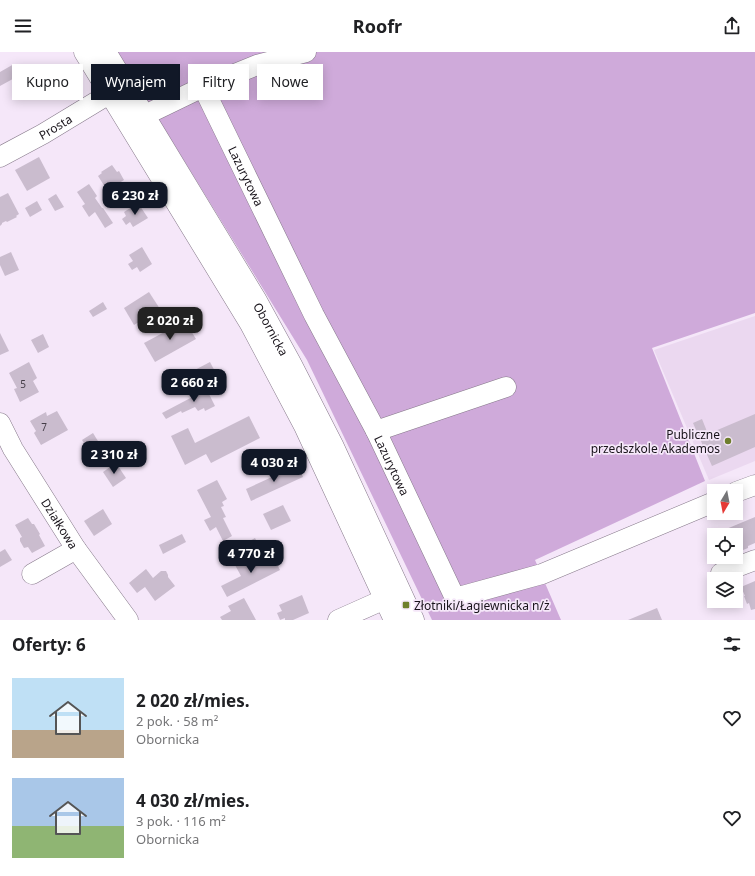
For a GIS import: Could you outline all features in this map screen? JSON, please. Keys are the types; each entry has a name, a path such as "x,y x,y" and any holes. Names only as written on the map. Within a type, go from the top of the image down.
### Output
{"main road":[{"name":"Obornicka","path":"105,52 256,301 291,365 333,447 413,620"}],"street":[{"path":"84,52 91,64"},
{"path":"249,68 306,52"},
{"path":"143,116 188,94"},
{"name":"Prosta","path":"0,157 43,134 99,100"},
{"path":"113,100 250,324 304,426 394,620"},
{"name":"Lazurytowa","path":"209,100 314,315 376,431 455,598 542,574 707,505"},
{"path":"376,431 506,387"},
{"name":"Działkowa","path":"0,423 7,453 128,620"},
{"path":"743,489 755,484"},
{"path":"32,574 76,549"},
{"path":"724,572 755,560"},
{"path":"338,620 385,599"}],"shaded area":[{"path":"117,52 755,52 755,313 652,348 705,481 535,560 561,620 432,620 307,360 147,100 180,100 180,64 124,64"},
{"path":"755,316 755,461 709,480 654,350"}],"building":[{"path":"12,65 12,79 0,86 0,72"},
{"path":"39,157 50,178 27,191 15,170"},
{"path":"112,165 117,172 119,171 124,180 111,188 109,184 105,187 98,176 102,173 101,172"},
{"path":"89,184 97,196 95,198 113,223 105,228 95,212 89,217 82,206 85,204 77,192"},
{"path":"8,193 19,214 16,216 17,217 2,223 0,226 0,197"},
{"path":"56,194 64,207 55,211 48,199"},
{"path":"37,201 42,210 30,217 25,208"},
{"path":"138,203 148,218 133,227 130,222 126,225 122,219 126,216 124,212"},
{"path":"142,247 152,264 140,272 137,267 132,270 128,264 133,261 129,255"},
{"path":"11,252 19,270 5,276 0,265 0,257"},
{"path":"149,292 160,309 134,325 124,308"},
{"path":"103,302 107,309 93,317 89,311"},
{"path":"185,321 196,339 155,362 144,343"},
{"path":"0,333 9,351 0,355"},
{"path":"43,334 49,347 38,353 31,340"},
{"path":"29,362 37,378 33,381 39,392 20,402 14,389 17,388 9,373"},
{"path":"210,362 220,381 199,392 189,373"},
{"path":"219,383 221,387 209,394 215,406 205,411 204,408 198,411 195,407 182,413 181,411 166,419 162,413"},
{"path":"57,411 68,430 41,445 34,433 36,431 30,421 46,412 47,416"},
{"name":"Publiczne przedszkole Akademos","path":"755,414 755,447 712,466 693,423 702,419 708,434"},
{"path":"249,416 260,438 211,463 206,454 185,465 171,436 188,428 195,443"},
{"path":"93,433 101,446 90,452 82,440"},
{"path":"116,463 126,478 113,487 103,472"},
{"path":"298,465 303,477 251,501 246,489"},
{"path":"217,480 227,499 222,502 224,506 221,507 226,517 223,518 232,536 223,541 216,527 210,531 204,520 211,517 197,490"},
{"path":"283,505 291,521 271,530 263,514"},
{"path":"103,509 112,524 94,536 84,521"},
{"path":"755,517 755,543 743,550 743,528 729,528"},
{"path":"28,518 32,524 34,524 45,546 32,553 28,547 24,548 20,541 20,538 22,537 15,525"},
{"path":"182,534 186,542 163,554 159,545"},
{"path":"255,538 261,550 253,554 248,542"},
{"path":"234,547 240,559 233,562 227,550"},
{"path":"5,549 12,560 0,567 0,552"},
{"path":"254,555 259,564 273,556 280,570 227,597 221,586 241,576 235,565"},
{"path":"146,569 153,578 161,571 166,571 168,577 175,586 155,601 145,587 137,593 129,583"},
{"path":"755,581 755,609 751,610 749,603 747,604 743,586"},
{"path":"302,595 309,613 293,620 285,620 285,618 280,620 277,613 282,611 279,605"},
{"path":"244,598 256,620 222,620 220,617 231,611 228,606"},
{"path":"657,608 662,620 628,620"}],"place":[{"name":"Publiczne przedszkole Akademos","path":"728,441"},
{"name":"Złotniki/Łagiewnicka n/ż","path":"406,605"}]}
